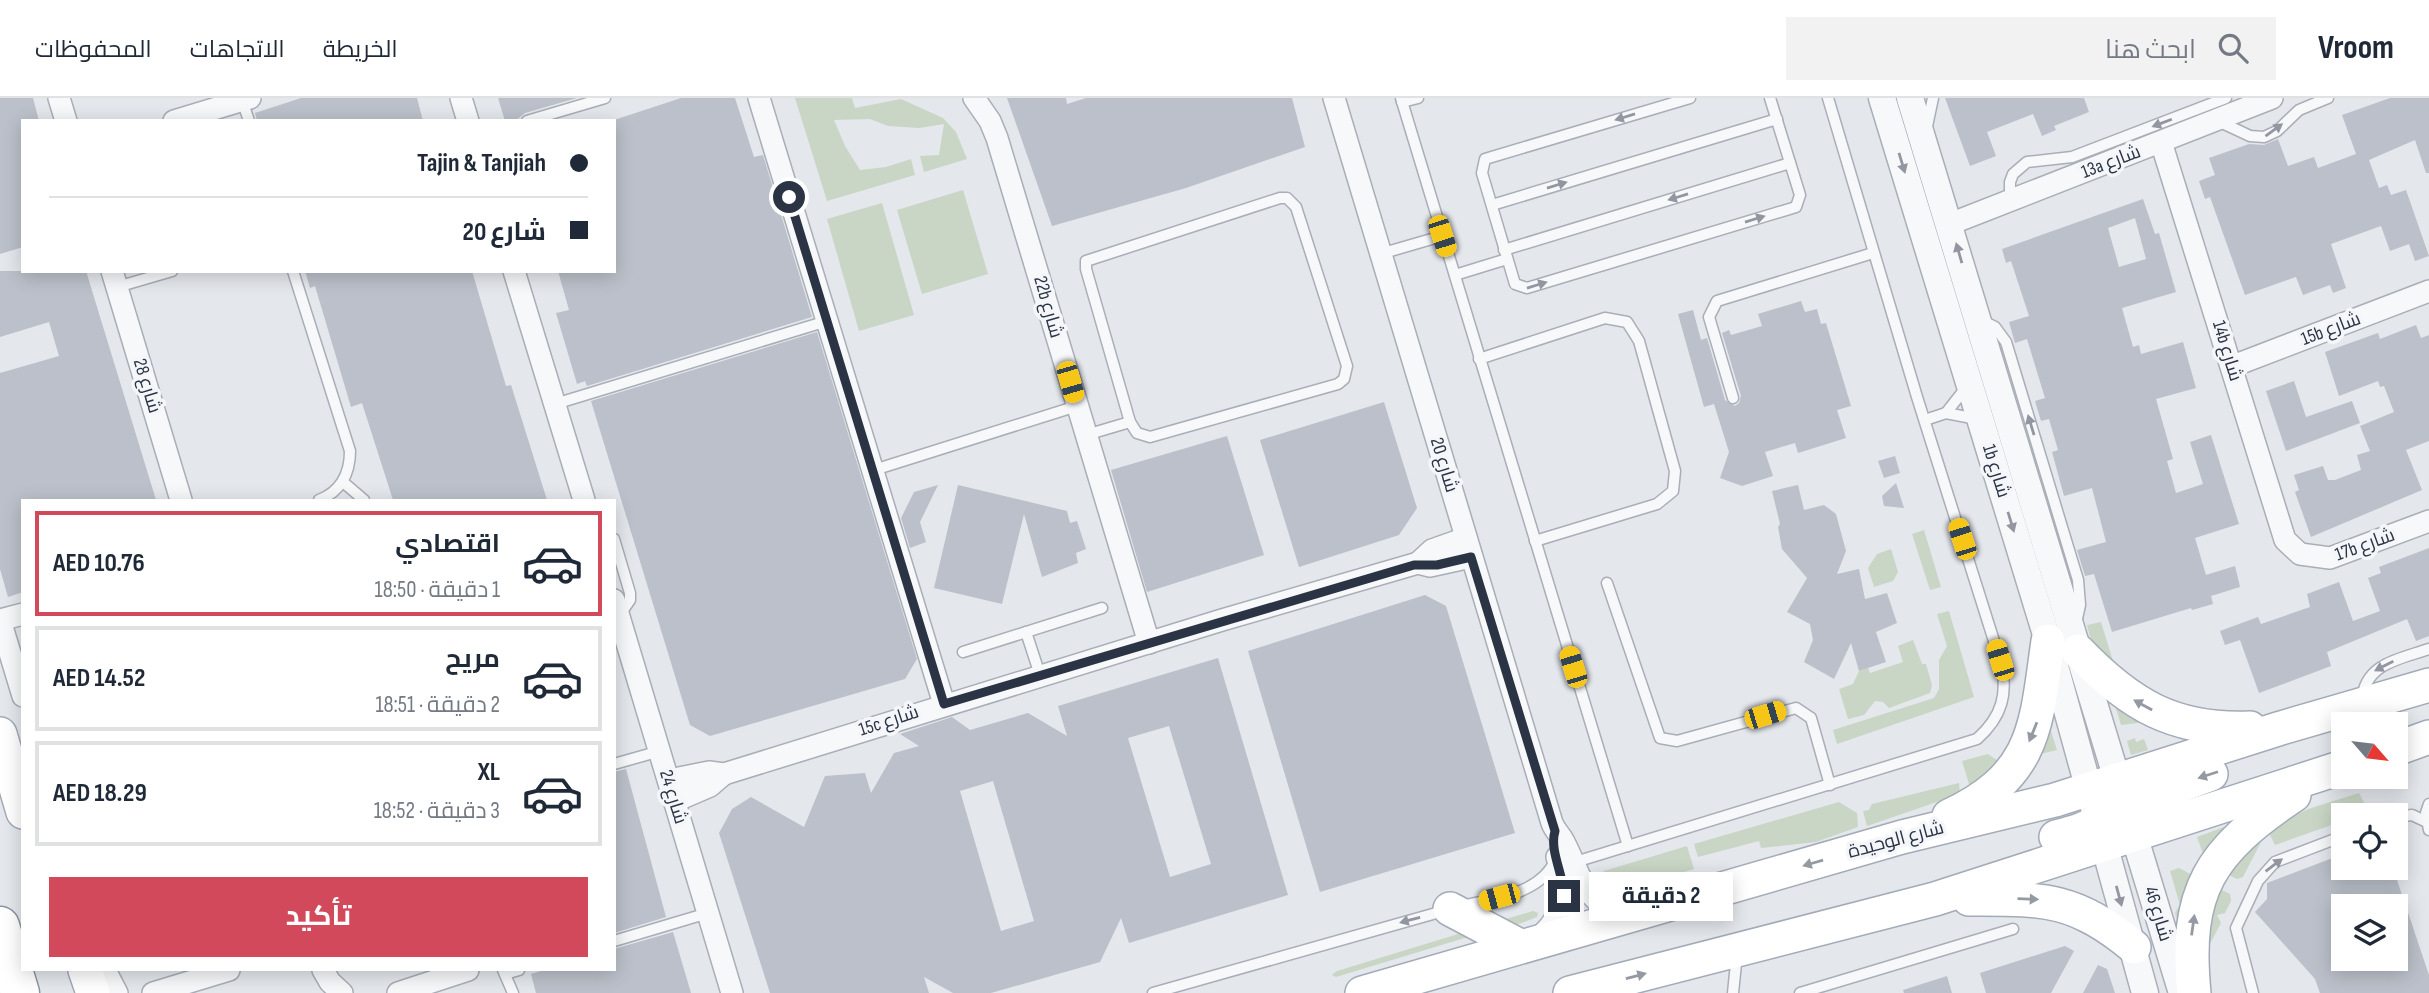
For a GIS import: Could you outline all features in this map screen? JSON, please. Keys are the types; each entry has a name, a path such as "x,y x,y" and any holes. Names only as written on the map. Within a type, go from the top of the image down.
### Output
{"highway":[{"path":"0,926 20,993"}],"main road":[{"path":"1902,838 1982,797 2015,765 2037,722 2066,641 2124,695 2166,717 2198,727 2281,728"},
{"name":"شارع الوحيدة","path":"2373,712 2429,685"},
{"path":"2389,712 2429,702"},
{"name":"شارع الوحيدة","path":"1570,993 1935,899 2281,728 2331,723"},
{"path":"1815,930 1821,920 1838,908 2112,813 2175,786 2331,729"},
{"path":"0,734 21,805"},
{"path":"2408,745 2429,737"},
{"name":"شارع الوحيدة","path":"1362,993 1902,838 2054,800 2112,813 2331,771"},
{"path":"2194,993 2192,929 2201,893 2218,860 2256,821 2331,773"},
{"path":"1935,899 2027,899 2057,902 2090,915 2134,947"},
{"path":"1450,909 1526,944"},
{"path":"68,971 75,993"},
{"path":"85,971 93,993"}],"street":[{"path":"59,98 65,119"},
{"path":"461,98 467,119"},
{"path":"759,98 944,704"},
{"name":"22b شارع","path":"974,98 990,121 997,138 1149,643"},
{"name":"شارع 20","path":"1334,98 1555,831 1562,838 1565,860 1560,910 1545,933 1526,944"},
{"name":"1b شارع","path":"1882,98 1980,420 2066,641"},
{"name":"1b شارع","path":"1910,98 1978,318 2112,813"},
{"name":"13a شارع","path":"1950,224 2272,98"},
{"path":"178,119 202,105 247,106"},
{"name":"14b شارع","path":"2161,142 2233,366 2281,531 2300,554"},
{"path":"515,273 584,499"},
{"name":"شارع 28","path":"115,279 181,499"},
{"name":"15b شارع","path":"2233,366 2429,291"},
{"name":"17b شارع","path":"2300,554 2330,558 2429,521"},
{"name":"15c شارع","path":"672,791 709,772 724,774 1040,675 1418,564 1430,566 1469,547"},
{"name":"شارع 24","path":"617,608 732,993"},
{"path":"21,615 0,621 21,689"},
{"name":"شارع 46","path":"2112,813 2134,947 2145,993"},
{"name":"شارع 46","path":"2112,813 2182,993"},
{"name":"شارع 20","path":"1565,860 1594,901 1625,917"},
{"path":"106,971 117,993"},
{"path":"153,993 226,971"},
{"path":"324,971 340,992"},
{"path":"398,993 465,971"}],"lane":[{"path":"534,119 605,98"},
{"path":"1418,98 1401,100 1628,846"},
{"path":"1690,98 1489,157 1481,168 1515,285 1523,289 1796,207 1800,195 1770,98"},
{"path":"1153,993 1530,887 1565,860 1628,846 1976,740 1998,715 2004,697 2005,678 1873,253 1828,98"},
{"path":"1923,140 1933,98"},
{"path":"2011,201 2010,182 2013,174 2027,162 2072,157 2226,98"},
{"path":"2215,120 2250,136 2264,137 2277,131 2299,110 2328,98"},
{"path":"1492,205 1777,119"},
{"path":"1455,275 1506,254 1790,163"},
{"path":"1280,198 1292,201 1347,366 1344,379 1338,384 1150,436 1137,433 1130,422 1086,269 1086,261 1280,198"},
{"path":"1380,254 1442,236"},
{"path":"1733,398 1709,317 1717,302 1873,253"},
{"path":"115,279 158,273"},
{"path":"294,273 350,451 348,472 343,482 330,495 320,499"},
{"path":"1479,359 1605,318 1627,322 1639,341 1675,471 1673,491 1657,504 1535,541"},
{"path":"555,404 827,321"},
{"path":"1925,421 1946,413 1969,385"},
{"path":"874,470 1077,406"},
{"path":"1946,413 1980,420"},
{"path":"1086,435 1130,422"},
{"path":"343,482 363,499"},
{"path":"616,545 631,593 630,600 617,608"},
{"path":"1607,583 1660,738 1677,741 1797,708 1811,718 1830,785"},
{"path":"963,652 1102,608"},
{"path":"1026,632 1040,675"},
{"path":"2359,712 2364,685 2378,668 2429,649"},
{"path":"616,763 660,751"},
{"path":"2428,826 2429,804"},
{"path":"2408,816 2412,815 2428,826"},
{"path":"2253,993 2236,928 2258,881 2275,862 2331,841"},
{"path":"616,940 708,913"},
{"path":"1800,993 2013,929"},
{"path":"1733,993 1737,949"},
{"path":"504,972 513,993"}],"green space":[{"path":"795,98 852,98 855,108 901,99 943,118 956,132 967,159 924,172 920,156 939,155 944,124 919,128 888,126 870,119 834,120 845,146 860,170 886,167 911,159 915,175 827,201"},
{"path":"963,190 988,274 922,294 897,210"},
{"path":"882,203 914,315 859,331 827,219"},
{"path":"1924,530 1941,587 1930,590 1912,534"},
{"path":"1891,549 1898,572 1893,581 1874,587 1868,568 1877,554"},
{"path":"1949,611 1974,697 1837,744 1833,730 1934,698 1939,689 1939,660 1947,646 1937,614"},
{"path":"2101,622 2117,674 2158,694 2156,699 2121,679 2103,661 2096,651 2087,625"},
{"path":"1913,640 1922,664 1926,664 1932,685 1930,693 1889,708 1883,702 1875,701 1864,715 1848,719 1839,689 1853,684 1859,671 1868,668 1870,673 1903,662 1898,646"},
{"path":"2114,702 2146,722 2121,725"},
{"path":"2049,725 2057,750 2036,755"},
{"path":"2135,738 2136,742 2144,739 2148,750 2131,755 2127,741"},
{"path":"1988,754 2001,763 1970,787 1962,761"},
{"path":"1959,783 1960,794 1867,826 1863,811 1869,810 1872,804"},
{"path":"2359,793 2364,803 2331,803 2331,825 2275,845 2267,829 2308,809"},
{"path":"1839,802 1857,813 1858,827 1816,842 1761,848 1759,841 1698,857 1694,844"},
{"path":"2232,824 2205,859 2197,837"},
{"path":"2255,832 2261,842 2243,877 2237,879 2220,871"},
{"path":"1687,846 1694,869 1644,884 1646,891 1619,894 1598,882 1599,875 1604,871"},
{"path":"2179,868 2196,877 2180,931 2175,913 2180,905 2170,871"},
{"path":"2212,885 2230,894 2231,901 2225,913 2217,915 2221,923 2207,949"},
{"path":"1533,911 1538,913 1537,917 1508,928 1499,921"},
{"path":"1468,931 1468,937 1336,977 1332,975 1337,971"}],"building":[{"path":"0,98 33,98 38,119 21,119 21,248 0,254"},
{"path":"301,98 417,98 422,119 256,119 255,113"},
{"path":"498,98 577,98 525,113 518,119 504,119"},
{"path":"681,98 735,98 754,157 763,155 812,317 587,386 585,381 577,384 556,313 569,310 559,273 616,273 616,119"},
{"path":"1007,98 1066,98 1067,104 1086,98 1292,98 1305,147 1186,188 1052,226"},
{"path":"1945,98 2084,98 2089,112 2054,126 2056,130 2042,136 2033,114 1987,132 1996,156 1970,166"},
{"path":"2390,98 2429,98 2429,173 2426,173 2415,140 2369,160 2379,188 2387,185 2391,195 2406,190 2429,256 2415,261 2409,244 2390,251 2381,226 2331,244 2346,288 2333,293 2330,285 2303,295 2296,277 2245,295 2210,197 2205,199 2199,181 2215,175 2209,158 2249,144 2264,145 2278,139 2288,166 2314,157 2318,168 2356,154 2342,115"},
{"path":"2143,199 2155,234 2159,233 2176,292 2122,308 2133,347 2139,345 2141,354 2183,342 2196,388 2156,399 2173,459 2167,461 2176,493 2203,484 2190,442 2211,435 2239,524 2195,538 2206,575 2235,566 2240,587 2211,596 2213,604 2112,632 2094,574 2085,576 2077,550 2106,542 2092,488 2064,496 2052,452 2058,450 2049,419 2041,421 2035,401 2045,398 2027,339 2015,343 2009,322 2029,316 2011,261 2006,263 2002,249","holes":["2135,218 2146,259 2119,267 2108,228"]},
{"path":"0,271 87,273 156,499 21,499 21,593 8,597 0,569 0,373 59,356 49,322 0,337"},
{"path":"306,273 473,273 506,386 511,385 547,499 393,499 362,403 351,407 315,286 310,288"},
{"path":"1801,301 1805,312 1817,309 1821,324 1826,323 1851,406 1837,410 1846,438 1798,453 1795,443 1765,452 1773,476 1742,486 1720,478 1729,452 1714,404 1704,407 1678,314 1693,310 1701,340 1707,338 1725,400 1735,406 1741,396 1722,333 1729,330 1731,335 1762,326 1758,314"},
{"path":"2416,325 2421,338 2429,335 2429,441 2406,450 2422,490 2311,537 2295,492 2299,490 2294,475 2323,466 2328,480 2335,480 2361,470 2357,455 2370,451 2360,426 2394,412 2384,386 2380,387 2378,381 2339,396 2325,352 2378,333 2380,339"},
{"path":"817,332 917,659 905,679 710,736 690,725 591,401"},
{"path":"2294,381 2306,417 2352,401 2360,423 2286,451 2266,391"},
{"path":"1384,402 1417,508 1399,535 1299,567 1260,440"},
{"path":"1227,436 1264,555 1147,592 1111,470"},
{"path":"1895,456 1900,473 1884,478 1878,461"},
{"path":"1896,483 1904,508 1884,506 1882,496"},
{"path":"938,485 920,522 926,542 910,548 901,518 914,492"},
{"path":"958,485 1067,511 1070,523 1077,521 1086,549 1076,553 1078,563 1042,577 1024,514 1002,604 934,588"},
{"path":"1798,485 1804,510 1824,505 1836,514 1846,551 1837,574 1859,569 1865,599 1887,593 1897,623 1876,632 1886,662 1859,671 1851,643 1834,679 1804,662 1813,640 1810,624 1787,612 1807,578 1782,549 1778,527 1780,524 1772,491"},
{"path":"2429,548 2429,636 2416,641 2407,619 2327,652 2331,666 2259,693 2240,640 2225,645 2220,631 2258,617 2261,624 2310,607 2307,594 2339,582 2353,621 2380,611 2368,578 2381,573 2379,567"},
{"path":"1425,595 1446,606 1515,833 1320,892 1248,651"},
{"path":"1218,658 1288,895 1129,943 1121,918 1100,962 991,993 953,993 924,977 929,993 770,993 719,833 732,809 751,797 804,827 825,776 865,773 871,793 894,753 919,746 900,734 952,717 970,730 1028,713 1067,736 1058,706","holes":["1169,726 1211,864 1170,877 1128,738","993,781 1034,921 1001,931 960,791"]},
{"path":"626,769 666,917 616,932 616,772"},
{"path":"2331,859 2331,880 2397,880 2402,894 2331,894 2331,971 2408,971 2408,913 2429,975 2429,993 2320,993 2315,979 2255,912 2267,899 2267,883"},
{"path":"673,932 691,993 536,993 531,974 541,971 616,971 616,948"},
{"path":"2065,946 2074,951 2051,993 1986,993 1980,973"},
{"path":"2098,965 2107,969 2115,993 2083,993"},
{"path":"1947,976 1952,993 1904,993 1903,990"}],"route":[{"path":"789,197 944,704 1414,565 1430,566 1471,557 1555,831 1553,841 1564,881 1564,896"}]}
